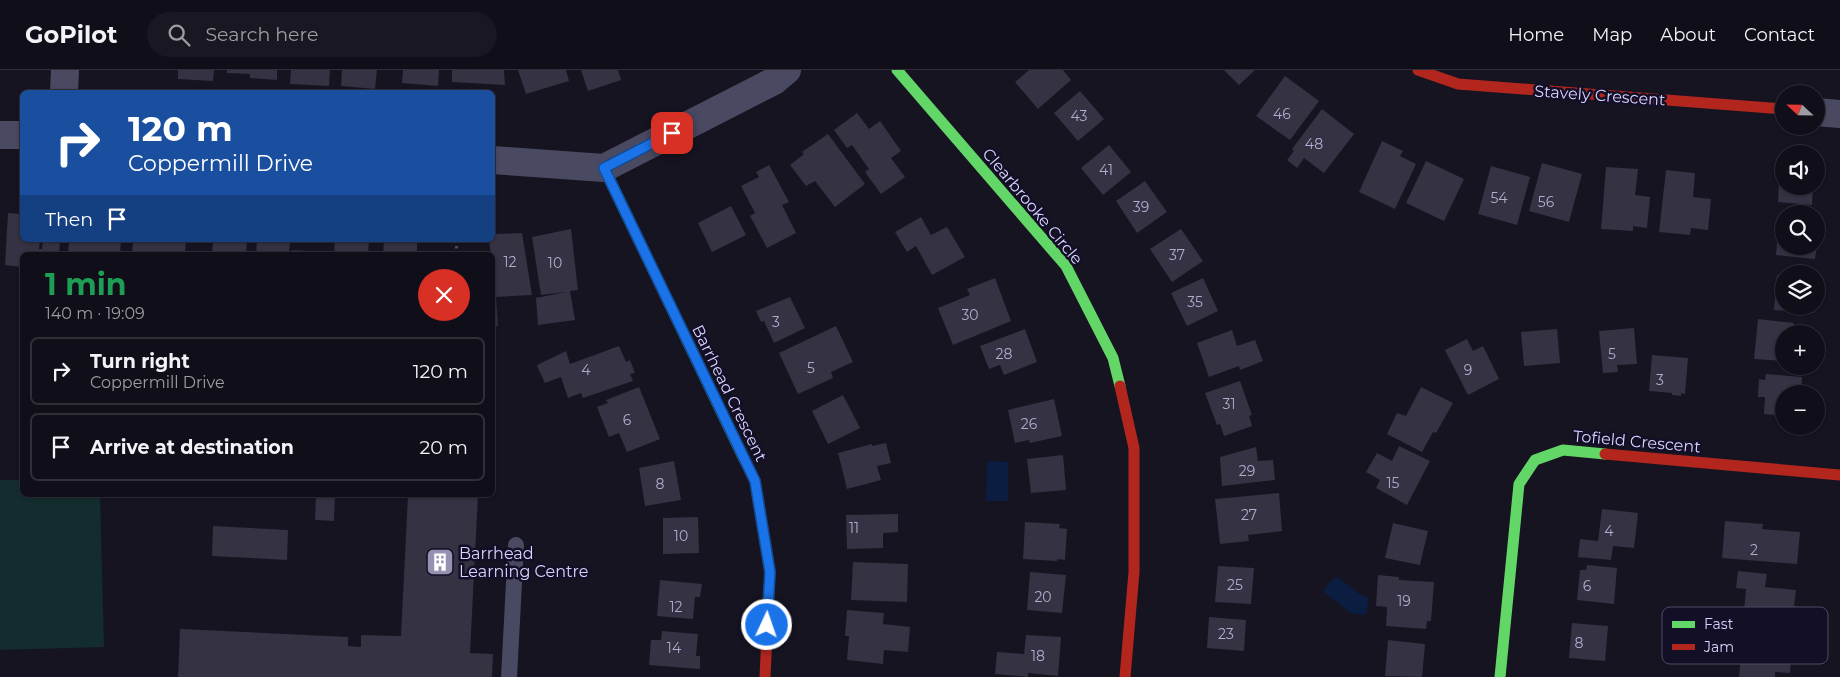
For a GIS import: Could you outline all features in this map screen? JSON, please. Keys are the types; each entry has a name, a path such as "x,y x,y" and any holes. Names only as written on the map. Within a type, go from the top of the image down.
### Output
{"street":[{"path":"64,90 65,70"},
{"path":"495,160 604,168 774,81 787,70"},
{"name":"Clearbrooke Circle","path":"897,70 1066,266 1112,358 1134,448 1134,572 1126,677"},
{"name":"Stavely Crescent","path":"1418,70 1458,84 1775,109"},
{"path":"1825,113 1840,114"},
{"path":"0,134 20,135"},
{"name":"Barrhead Crescent","path":"604,168 755,481 770,572 765,677"},
{"name":"Tofield Crescent","path":"1500,677 1519,484 1535,460 1563,450 1840,475"}],"lane":[{"path":"510,677 516,544"}],"green space":[{"path":"0,480 20,480 20,497 100,497 104,647 0,650"}],"water":[{"path":"987,461 1008,462 1008,501 986,501"},
{"path":"1338,577 1359,594 1368,597 1365,615 1351,613 1324,592 1329,583"}],"building":[{"path":"178,70 214,70 213,81 178,79"},
{"path":"227,70 277,70 277,80 250,78 250,74 227,73"},
{"path":"291,70 330,70 329,86 290,84"},
{"path":"342,70 377,70 375,89 341,86"},
{"path":"403,70 439,70 438,86 402,83"},
{"path":"452,70 504,70 505,85 452,82"},
{"path":"518,70 566,70 569,81 526,94"},
{"path":"581,70 618,70 621,80 588,91"},
{"path":"1029,70 1063,70 1071,80 1038,109 1015,82"},
{"path":"1224,70 1255,70 1239,85"},
{"path":"1285,76 1319,101 1290,140 1256,116"},
{"path":"1080,91 1104,119 1078,141 1054,113"},
{"path":"1322,109 1354,134 1324,173 1304,158 1297,168 1287,160 1294,151 1292,149"},
{"path":"857,113 869,129 880,121 901,151 891,158 905,177 881,194 865,172 869,169 852,145 847,148 834,130"},
{"path":"828,134 865,184 835,207 815,181 806,186 790,165 804,154 802,152"},
{"path":"1382,141 1403,151 1400,156 1416,164 1395,209 1359,192"},
{"path":"1109,145 1131,172 1103,195 1081,168"},
{"path":"1426,161 1464,179 1444,221 1406,203"},
{"path":"1542,163 1582,174 1569,222 1529,211"},
{"path":"769,165 789,202 782,205 796,233 767,248 750,216 755,213 741,186 759,177 756,172"},
{"path":"1491,166 1530,177 1517,225 1478,214"},
{"path":"1606,167 1638,169 1635,195 1650,197 1647,228 1633,226 1633,231 1601,229"},
{"path":"1666,170 1695,173 1693,197 1711,199 1708,230 1691,228 1690,235 1659,232"},
{"path":"1145,181 1167,212 1137,233 1116,201"},
{"path":"1778,195 1813,195 1812,205 1778,202"},
{"path":"731,206 746,235 712,252 698,223"},
{"path":"8,213 20,214 20,242 40,242 39,249 42,249 43,242 60,242 59,252 20,252 20,267 5,265"},
{"path":"921,217 931,235 947,227 965,257 932,275 916,246 907,252 895,232"},
{"path":"571,229 578,290 570,291 575,320 538,325 536,298 566,292 541,295 532,237"},
{"path":"1181,229 1203,261 1172,282 1150,249"},
{"path":"522,233 532,295 496,297 498,326 495,326 495,252 491,252 489,242 495,242 495,234"},
{"path":"69,242 121,242 120,252 68,252"},
{"path":"133,242 186,242 185,252 132,252"},
{"path":"213,242 247,242 246,252 212,252"},
{"path":"257,242 290,242 289,252 256,252"},
{"path":"335,242 369,242 368,252 334,252"},
{"path":"384,242 417,242 417,252 383,252"},
{"path":"292,250 309,251 309,252 292,252"},
{"path":"1776,255 1816,255 1815,259"},
{"path":"995,278 1011,321 953,345 938,308 970,295 967,289"},
{"path":"1203,278 1218,311 1187,326 1171,293"},
{"path":"790,297 805,328 774,343 764,321 761,322 756,311"},
{"path":"1758,319 1794,323 1794,325 1775,325 1775,360 1754,359"},
{"path":"836,326 853,362 831,372 833,378 798,394 779,353"},
{"path":"1634,328 1637,364 1617,365 1618,372 1603,373 1599,331"},
{"path":"1025,329 1037,362 1004,375 1000,365 989,369 980,346"},
{"path":"1557,329 1560,363 1524,366 1521,332"},
{"path":"1232,330 1237,346 1255,340 1263,361 1240,370 1239,366 1209,377 1197,343"},
{"path":"1467,339 1473,351 1483,346 1499,379 1468,395 1445,350"},
{"path":"619,346 626,362 630,360 635,373 630,374 633,381 583,398 581,393 568,398 561,377 545,383 537,365 566,351 570,364"},
{"path":"1652,355 1688,358 1685,394 1681,393 1681,396 1672,395 1672,393 1649,391"},
{"path":"1766,374 1802,377 1802,385 1775,385 1775,415 1764,414 1765,397 1758,397 1759,379 1765,380"},
{"path":"1240,381 1252,415 1249,416 1252,426 1224,436 1220,424 1217,425 1205,393"},
{"path":"639,387 660,439 627,452 619,433 609,437 597,407 608,403 606,400"},
{"path":"1421,387 1453,403 1436,433 1433,432 1422,452 1387,434 1397,413 1406,416"},
{"path":"843,395 860,428 828,444 812,411"},
{"path":"1054,399 1062,436 1030,443 1029,440 1015,443 1008,410"},
{"path":"886,443 891,463 877,466 881,480 847,489 838,453 872,444 872,446"},
{"path":"1399,446 1430,461 1407,505 1376,488 1380,480 1366,472 1377,453 1392,461"},
{"path":"1256,447 1258,461 1273,460 1275,480 1222,486 1220,457"},
{"path":"1063,455 1066,490 1031,493 1027,459"},
{"path":"674,461 681,500 645,506 639,468"},
{"path":"1279,493 1282,531 1248,535 1249,541 1220,544 1215,499"},
{"path":"316,497 335,497 334,521 315,520"},
{"name":"Barrhead Learning Centre","path":"408,497 478,497 470,653 493,654 492,677 178,677 180,629 348,637 348,646 361,647 361,635 401,636"},
{"path":"1602,509 1638,513 1634,548 1613,546 1611,560 1578,557 1580,539 1598,541"},
{"path":"898,514 898,532 883,533 883,548 847,549 846,515"},
{"path":"698,517 699,553 663,554 663,518"},
{"path":"1725,521 1763,524 1762,529 1800,532 1797,564 1722,558"},
{"path":"1025,522 1060,524 1059,528 1067,529 1065,560 1023,559"},
{"path":"1393,523 1428,531 1420,565 1385,558"},
{"path":"213,526 288,530 287,560 212,556"},
{"path":"853,562 908,564 907,602 851,600"},
{"path":"1587,565 1617,568 1614,604 1577,600 1580,570 1586,570"},
{"path":"1218,566 1254,568 1251,604 1215,602"},
{"path":"1738,571 1767,574 1765,587 1796,590 1794,606 1799,607 1744,607 1746,589 1736,588"},
{"path":"1030,572 1066,575 1062,613 1027,610"},
{"path":"1378,575 1399,577 1399,580 1434,582 1431,621 1427,621 1426,629 1386,626 1387,607 1376,606"},
{"path":"660,580 702,584 700,597 695,597 693,619 657,616"},
{"path":"847,610 884,613 883,624 910,627 908,652 884,650 883,664 847,660 849,636 845,636"},
{"path":"1209,617 1246,620 1244,651 1207,648"},
{"path":"1572,623 1608,626 1605,661 1569,658"},
{"path":"662,631 698,634 696,656 700,656 700,669 649,665 651,640 661,640"},
{"path":"1026,635 1061,637 1058,676 1028,673 1028,677 995,674 997,652 1024,654"},
{"path":"1388,640 1425,644 1422,677 1385,676"},
{"path":"1740,664 1791,664 1790,673 1775,672 1775,677 1739,677"}],"traffic: fast":[{"path":"897,70 1066,266 1113,358 1120,386"},
{"path":"604,168 744,459"},
{"path":"1500,677 1519,484 1535,460 1563,450 1605,454"}],"traffic: jam":[{"path":"1418,70 1458,84 1775,108"},
{"path":"1120,386 1134,448 1134,572 1125,677"},
{"path":"1605,454 1840,475"},
{"path":"744,459 755,481 770,572 765,677"}],"place":[{"name":"Barrhead Learning Centre","path":"440,562"}],"route":[{"path":"672,133 604,168 755,481 770,572 767,625"}]}
